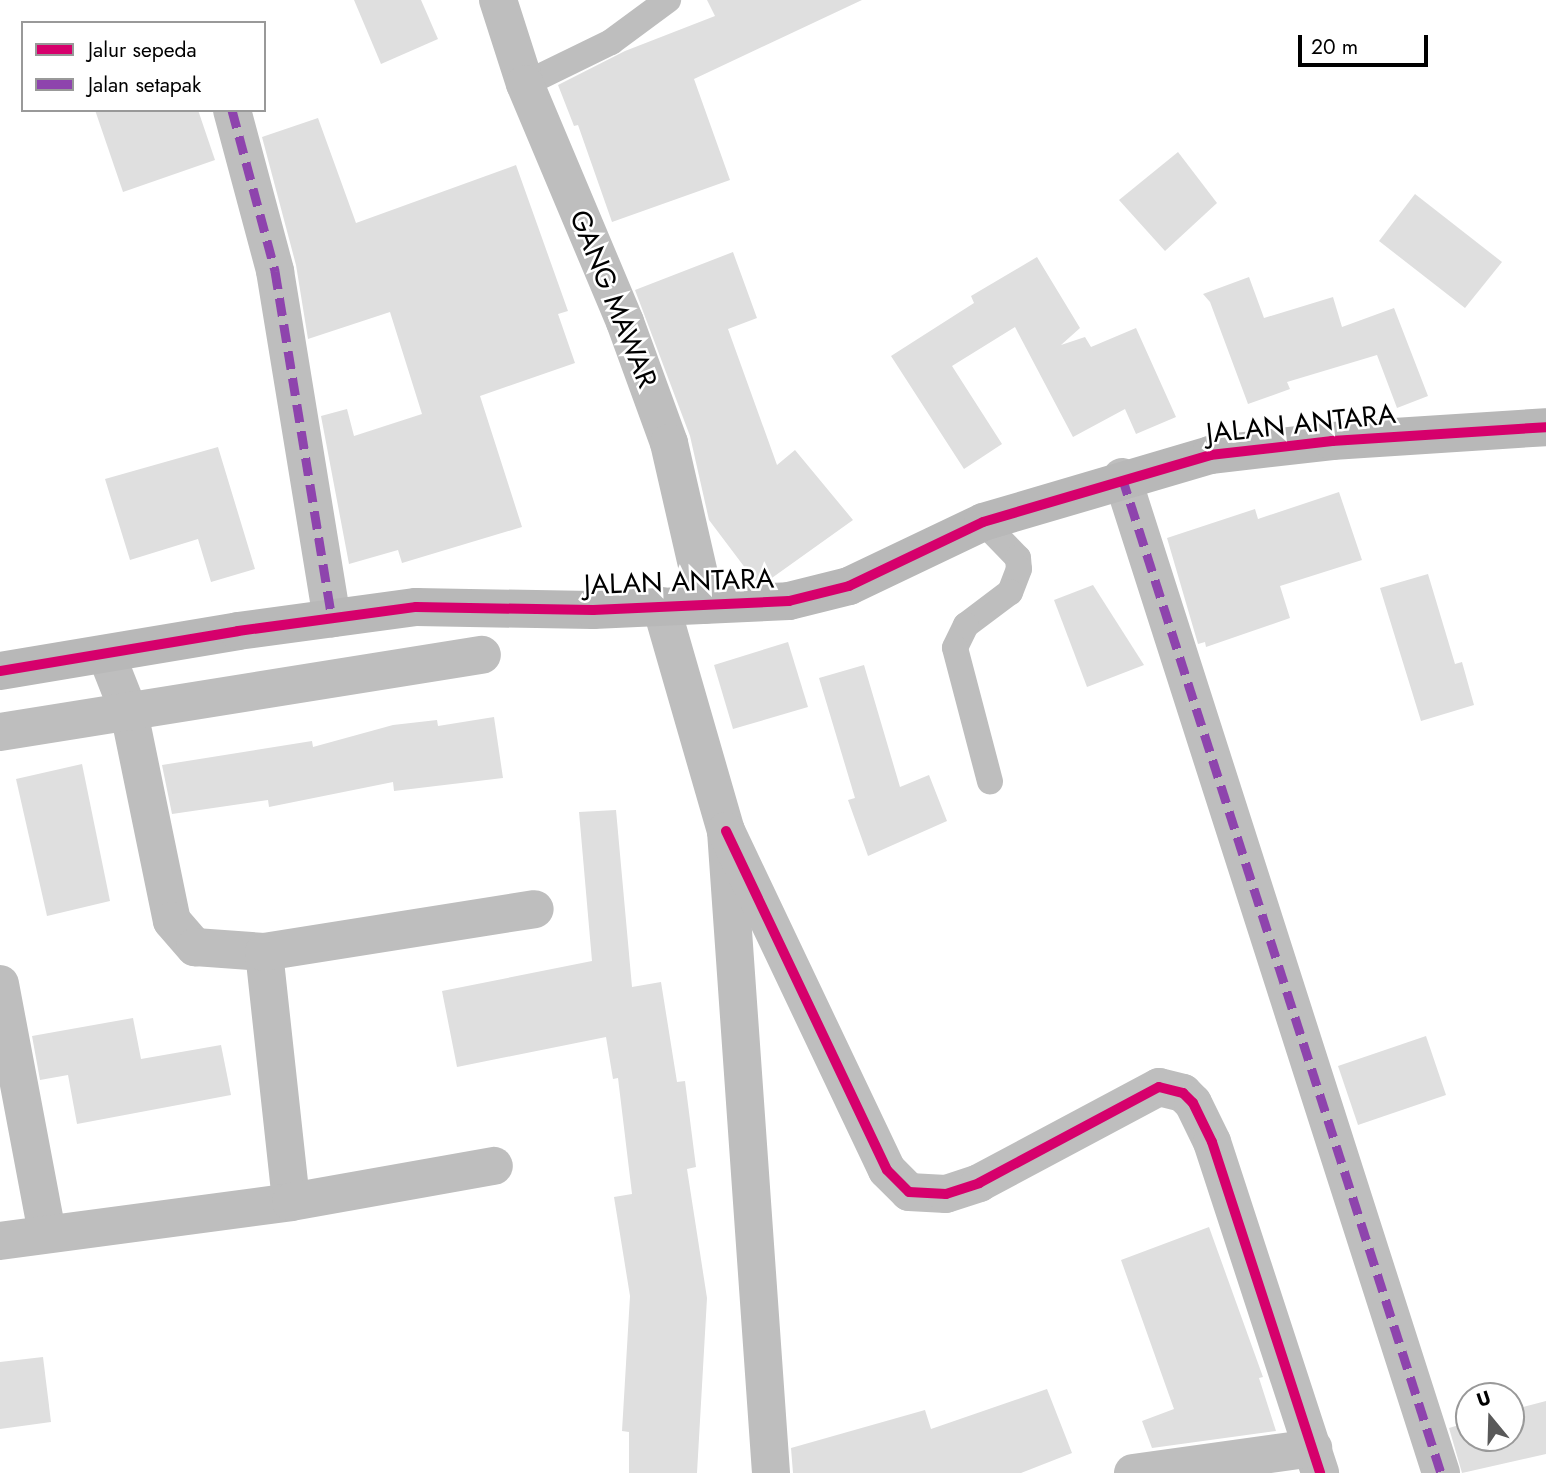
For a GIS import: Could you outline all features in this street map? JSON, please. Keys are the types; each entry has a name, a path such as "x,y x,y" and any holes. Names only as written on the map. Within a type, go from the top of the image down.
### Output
{"street":[{"name":"GANG MAWAR","path":"498,0 525,84 625,322 669,443 706,605"},
{"path":"233,112 277,283 332,618"},
{"name":"JALAN ANTARA","path":"0,671 416,607 661,606 789,601 849,586 983,522 1122,477 1210,454 1332,441 1546,427"},
{"path":"1122,477 1441,1473"},
{"path":"661,606 726,831 887,1170 909,1192 947,1194 979,1183 1159,1087 1183,1093 1194,1103 1212,1142 1316,1461 1133,1473"},
{"path":"106,654 129,712 172,921 195,947 264,952 535,909"},
{"path":"0,732 482,655"},
{"path":"726,831 771,1473"},
{"path":"264,952 291,1202"},
{"path":"0,984 47,1233"},
{"path":"0,1241 291,1202 494,1166"}],"lane":[{"path":"525,84 611,42 668,0"},
{"path":"983,522 1018,558 1019,569 1010,592 966,625 955,648 990,782"}],"building":[{"path":"354,0 421,0 438,39 381,64"},
{"path":"707,0 862,0 694,79 730,180 612,222 578,125 574,126 558,85 625,51 715,16"},
{"path":"96,112 199,112 215,160 123,192"},
{"path":"318,118 356,223 516,165 568,311 558,314 575,363 480,396 522,527 402,563 398,550 349,564 321,416 347,409 354,436 422,414 390,312 308,339 296,265 262,137"},
{"path":"1178,152 1217,203 1165,251 1119,200"},
{"path":"1415,194 1502,262 1465,308 1379,241"},
{"path":"733,252 757,318 728,329 777,465 795,450 853,520 769,580 755,581 709,520 690,436 635,290"},
{"path":"1037,257 1080,328 1061,345 1085,337 1091,347 1136,328 1176,417 1136,434 1125,409 1073,437 1015,327 952,366 1002,444 964,469 891,356 974,303 971,296"},
{"path":"1249,277 1264,318 1333,297 1342,327 1394,308 1428,396 1397,408 1377,355 1287,382 1290,389 1248,404 1210,302 1203,294"},
{"path":"218,447 255,569 211,582 198,539 130,560 105,479"},
{"path":"1339,492 1362,560 1280,586 1290,618 1206,647 1205,642 1198,644 1167,538 1255,509 1258,519"},
{"path":"1428,574 1455,664 1462,662 1474,705 1421,721 1380,588"},
{"path":"1093,585 1144,665 1087,687 1054,600"},
{"path":"788,642 808,707 733,729 714,665"},
{"path":"864,665 900,787 929,775 947,821 868,856 848,800 855,798 819,678"},
{"path":"494,717 503,778 394,791 393,782 269,807 268,800 172,814 162,765 312,741 313,747 393,725 437,720 438,726"},
{"path":"82,764 110,901 47,916 16,779"},
{"path":"616,810 632,987 661,982 677,1082 685,1081 696,1167 687,1169 707,1298 697,1473 629,1473 629,1432 622,1431 630,1296 614,1197 632,1194 618,1078 613,1079 606,1037 457,1067 442,991 592,961 579,812"},
{"path":"133,1018 141,1059 221,1045 231,1095 77,1124 68,1075 40,1080 32,1036"},
{"path":"1426,1036 1446,1095 1358,1125 1338,1066"},
{"path":"1209,1227 1263,1377 1259,1378 1276,1431 1152,1448 1142,1421 1174,1409 1121,1260"},
{"path":"43,1357 51,1422 0,1429 0,1362"},
{"path":"1047,1389 1072,1453 1021,1473 793,1473 791,1448 925,1410 931,1429"},
{"path":"1546,1401 1546,1454 1462,1473 1456,1452 1525,1452 1525,1406"},
{"path":"1455,1426 1455,1449 1449,1428"}],"marked path":[{"path":"233,112 275,271 332,618"},
{"path":"1122,477 1441,1473"}],"cycle path":[{"path":"0,671 238,631 416,607 593,610 789,601 849,586 983,522 1210,455 1332,441 1546,427"},
{"path":"726,831 887,1170 909,1192 946,1194 979,1183 1159,1087 1183,1093 1193,1103 1212,1142 1320,1473"}]}
